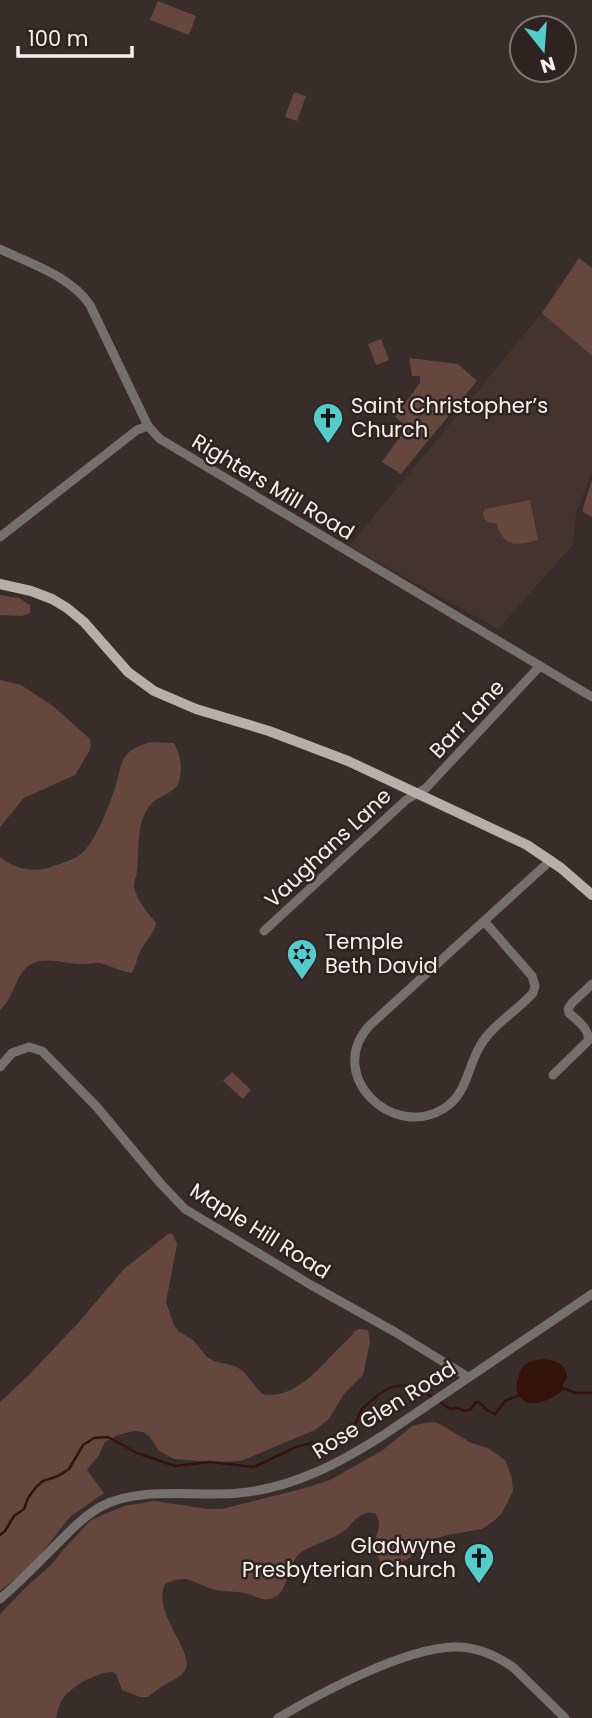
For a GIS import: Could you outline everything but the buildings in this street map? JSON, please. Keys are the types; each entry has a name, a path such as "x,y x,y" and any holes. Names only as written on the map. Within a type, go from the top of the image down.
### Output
{"main road":[{"path":"0,584 31,590 68,607 136,679 165,697 336,755 418,793 521,841 551,860 592,895"}],"street":[{"name":"Righters Mill Road","path":"0,249 62,279 83,295 152,432 592,697"},
{"path":"0,537 138,430 148,426"},
{"name":"Barr Lane","path":"418,793 426,788 540,666"},
{"name":"Vaughans Lane","path":"264,931 406,800 418,793"},
{"path":"484,921 532,976 535,986 533,993 483,1042 462,1090 449,1106 436,1113 416,1117 402,1116 383,1107 364,1090 356,1074 354,1054 361,1036 369,1026 484,921 551,860"},
{"path":"553,1075 588,1041 586,1030 568,1009 592,984"},
{"name":"Maple Hill Road","path":"0,1067 12,1053 29,1047 42,1051 96,1106 185,1209 468,1377"},
{"name":"Rose Glen Road","path":"0,1599 82,1520 103,1506 128,1497 144,1495 223,1494 275,1487 320,1471 341,1461 425,1408 592,1294"},
{"path":"278,1718 377,1668 418,1653 454,1647 472,1648 506,1662 565,1718"}],"shaded area":[{"path":"158,1 196,16 189,35 150,20"},
{"path":"294,92 306,96 297,121 285,117"},
{"path":"579,258 592,268 592,356 542,313"},
{"path":"554,295 592,326 592,472 576,513 573,545 498,629 349,546"},
{"path":"381,339 389,360 376,365 368,344"},
{"path":"409,358 458,364 477,381 401,474 382,462 407,427 395,417 420,383 420,376 412,376"},
{"path":"592,480 592,517 583,512 583,508"},
{"path":"530,500 538,540 512,543 503,537 496,523 484,519 485,509"},
{"path":"0,595 19,598 30,605 30,613 22,616 0,615"},
{"path":"0,680 21,685 53,706 90,739 91,744 75,775 24,798 0,827"},
{"path":"150,742 174,743 181,768 176,787 152,803 141,826 134,886 140,901 156,923 132,973 98,963 39,961 22,973 0,1010 0,857 18,867 38,870 81,854 103,820 125,756"},
{"path":"232,1072 251,1090 243,1099 223,1081"},
{"path":"172,1233 177,1244 166,1302 178,1331 193,1340 207,1357 235,1366 243,1371 262,1394 274,1395 306,1381 355,1331 368,1330 370,1342 363,1375 344,1394 329,1419 315,1430 241,1461 174,1459 159,1451 150,1437 143,1432 118,1435 105,1442 87,1470 104,1493 70,1517 32,1565 0,1591 0,1402 79,1322 124,1269"},
{"path":"542,1359 556,1361 565,1369 567,1378 563,1390 543,1402 527,1402 517,1392 518,1378 524,1365"},
{"path":"434,1422 471,1443 488,1448 506,1461 513,1491 502,1513 482,1529 434,1539 408,1559 383,1566 375,1546 378,1519 376,1514 365,1513 341,1533 298,1555 283,1590 271,1599 216,1590 186,1579 165,1584 162,1596 164,1608 187,1664 179,1677 148,1697 140,1697 122,1690 113,1672 100,1674 68,1692 61,1702 56,1718 0,1718 0,1614 50,1566 91,1520 124,1506 154,1501 222,1509 305,1488 330,1480 383,1450 412,1426"}],"waterway":[{"path":"0,1535 14,1516 24,1509 36,1487 69,1469 83,1445 94,1438 108,1437 137,1453 175,1466 210,1462 254,1467 296,1447 344,1438 352,1432 361,1410 391,1387 414,1386 434,1398"},
{"path":"562,1388 576,1393 592,1393"},
{"path":"439,1401 450,1409 465,1411 479,1402 495,1414 505,1401 522,1394"}],"place":[{"name":"Saint Christopher’s Church","path":"328,445"},
{"name":"Temple Beth David","path":"302,981"},
{"name":"Gladwyne Presbyterian Church","path":"479,1585"}]}
